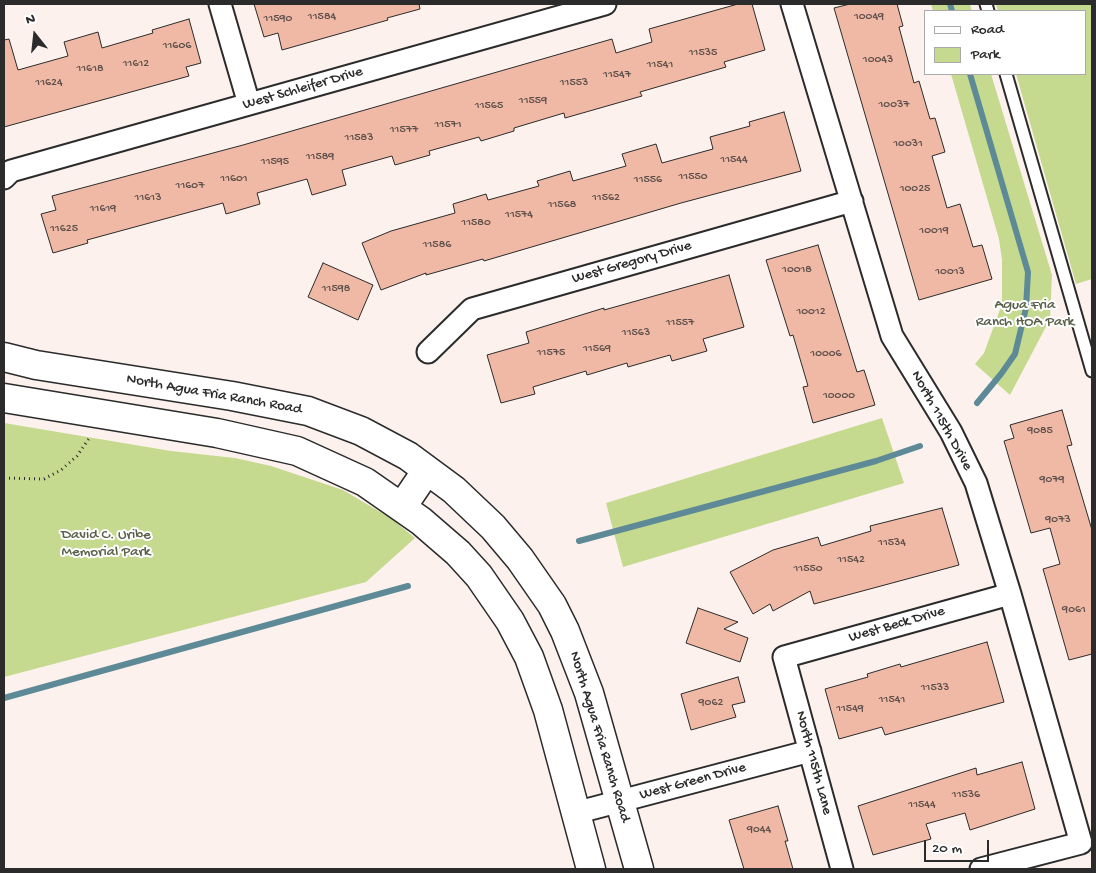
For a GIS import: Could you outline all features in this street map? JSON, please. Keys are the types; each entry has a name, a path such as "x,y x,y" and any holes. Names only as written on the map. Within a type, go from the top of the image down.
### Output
{"street":[{"path":"220,4 249,104"},
{"name":"West Schleifer Drive","path":"4,178 11,172 605,4"},
{"name":"North 115th Drive","path":"792,4 892,336 950,432 976,483 1010,594 1081,843 981,869"},
{"name":"West Gregory Drive","path":"428,352 472,309 852,201"},
{"name":"North Agua Fria Ranch Road","path":"4,357 36,365 232,396 308,411 362,431 408,456 469,502 494,527 520,559 552,605 565,631 589,693 639,869"},
{"path":"4,398 217,434 297,451 365,482 402,507 458,553 479,576 510,622 541,686 591,869"},
{"path":"402,507 427,470"},
{"name":"West Beck Drive","path":"784,657 1010,594"},
{"name":"North 115th Lane","path":"784,657 842,869"},
{"name":"West Green Drive","path":"575,813 810,751"}],"lane":[{"path":"1006,75 1092,371"}],"path":[{"path":"4,478 20,480 44,478 61,470 77,456 104,416"}],"green space":[{"path":"931,4 970,4 972,10 933,10"},
{"path":"996,4 1092,4 1092,279 1076,284 1016,75 1086,75 1086,10 998,10"},
{"name":"Agua Fria Ranch HOA Park","path":"951,75 991,75 1052,275 1050,319 1010,395 975,364 984,353 1002,304 1002,260 999,239"},
{"path":"882,418 904,483 623,567 606,503"},
{"name":"David C. Uribe Memorial Park","path":"4,423 171,451 235,458 271,466 343,490 392,519 415,538 366,582 4,677"}],"building":[{"path":"254,4 419,4 420,9 282,50 278,33 264,37"},
{"path":"738,4 752,4 765,50 724,62 726,67 640,92 642,96 565,118 564,113 514,128 514,131 481,141 479,137 429,151 430,155 395,165 392,156 342,170 346,185 312,195 307,179 257,193 260,204 226,214 223,203 87,240 88,243 53,253 41,214 56,210 52,196 243,145 612,39 616,53 652,42 649,29"},
{"path":"850,4 897,4 903,26 899,27 914,83 919,81 930,119 935,118 945,152 932,156 947,208 960,204 973,247 982,245 992,279 919,300 834,8"},
{"path":"189,19 201,63 186,67 189,76 4,127 4,40 9,39 18,70 68,56 64,42 98,32 102,48 153,33 152,30"},
{"path":"784,112 801,171 681,203 484,261 483,259 426,275 426,273 381,290 362,243 391,231 455,213 453,204 486,194 488,200 539,186 537,181 570,171 573,181 626,166 622,154 656,144 662,163 713,149 710,137 750,126 749,122"},
{"path":"818,245 857,372 864,370 875,405 813,423 803,387 808,386 793,335 790,336 766,260"},
{"path":"323,263 373,285 358,320 308,297"},
{"path":"729,275 744,327 703,339 707,351 672,361 670,355 628,367 627,363 587,375 586,371 533,387 535,394 501,403 487,355 529,343 526,332 604,308 604,310"},
{"path":"1062,410 1072,445 1067,446 1092,530 1092,654 1069,660 1043,569 1060,564 1050,528 1031,533 1004,441 1014,438 1010,425"},
{"path":"942,508 959,565 814,604 810,591 773,611 770,604 753,614 730,572 773,550 818,537 821,546 871,531 870,526"},
{"path":"698,608 738,622 724,629 748,638 740,662 686,643"},
{"path":"987,642 1004,702 885,735 882,727 839,739 825,689 868,677 867,674 900,664 901,667"},
{"path":"738,677 745,702 732,705 736,717 691,730 681,694"},
{"path":"1022,762 1035,809 970,830 965,813 926,824 931,839 873,855 858,806 976,768 977,775"},
{"path":"778,806 788,841 785,841 793,869 744,869 729,820"}],"waterway":[{"path":"950,4 952,10"},
{"path":"970,75 1028,272 1026,308 1015,354 977,403"},
{"path":"579,541 876,461 920,446"},
{"path":"4,698 408,586"}]}
